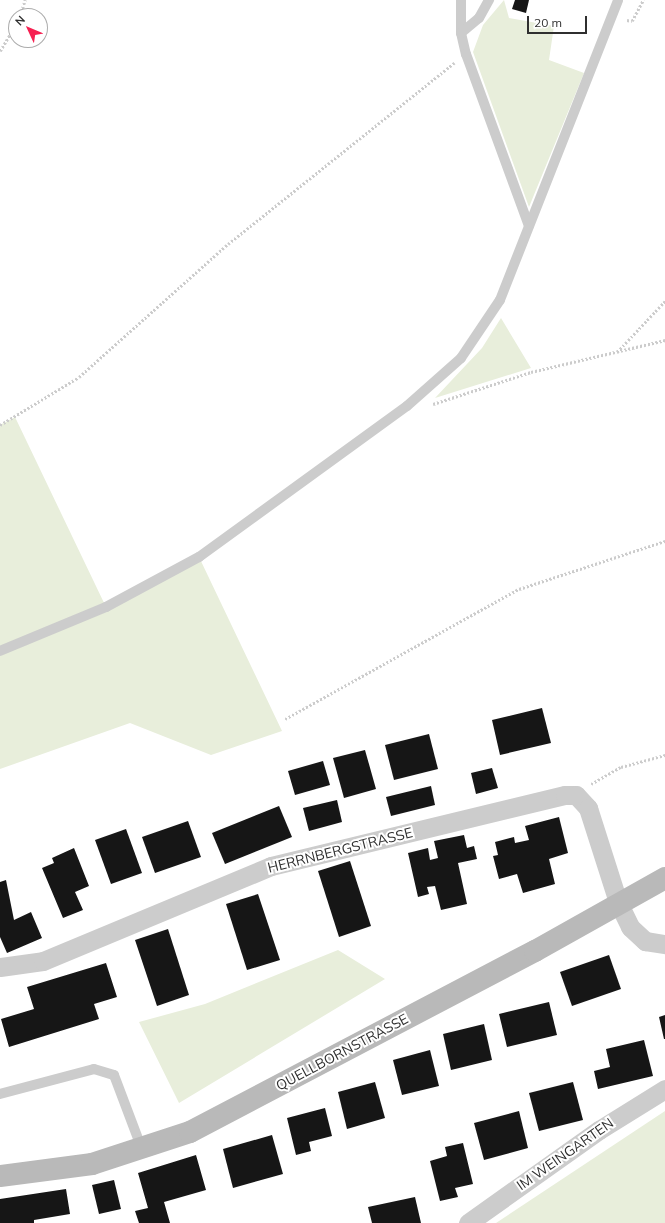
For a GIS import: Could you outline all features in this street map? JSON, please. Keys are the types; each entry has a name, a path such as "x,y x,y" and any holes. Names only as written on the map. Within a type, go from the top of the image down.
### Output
{"main road":[{"name":"QUELLBORNSTRASSE","path":"0,1176 48,1172 143,1151 190,1132 535,951 618,902 665,878"}],"street":[{"path":"576,794 588,808 618,902 630,927 644,941 665,944"},
{"name":"HERRNBERGSTRASSE","path":"0,966 43,961 271,866 576,794"},
{"name":"IM WEINGARTEN","path":"468,1223 599,1130 665,1089"}],"lane":[{"path":"461,0 461,33 466,54 529,226"},
{"path":"461,33 479,18 489,0"},
{"path":"0,651 106,607 199,557 407,406 461,358 482,332 500,300 618,0"},
{"path":"0,1094 94,1069 114,1075 143,1151"}],"path":[{"path":"0,51 8,38"},
{"path":"0,426 79,377 228,244 466,54"},
{"path":"617,352 665,301"},
{"path":"407,406 431,405 531,372 665,340"},
{"path":"285,719 519,589 665,541"},
{"path":"576,794 610,772 665,755"}],"green space":[{"path":"504,0 509,18 554,26 549,60 584,73 529,207 473,52 483,25"},
{"path":"501,318 531,368 435,398 482,348"},
{"path":"15,417 106,607 199,557 282,731 211,755 130,723 0,769 0,425"},
{"path":"338,950 385,979 179,1103 139,1022 205,1004"},
{"path":"665,1111 665,1223 496,1223"}],"building":[{"path":"515,0 529,0 526,13 512,9"},
{"path":"542,708 551,743 500,755 492,720"},
{"path":"429,734 438,769 394,780 385,745"},
{"path":"365,750 376,789 344,798 333,758"},
{"path":"323,761 330,785 295,795 288,771"},
{"path":"492,768 498,788 476,794 471,773"},
{"path":"431,786 435,805 391,816 386,797"},
{"path":"337,800 342,822 309,831 303,808"},
{"path":"279,806 292,837 225,864 212,833"},
{"path":"559,817 568,853 549,859 555,884 523,893 517,874 499,879 493,856 498,855 495,842 514,837 515,843 529,840 525,826"},
{"path":"188,821 201,857 155,873 142,837"},
{"path":"126,829 142,873 111,884 95,840"},
{"path":"464,835 467,848 474,846 477,859 458,863 467,904 441,910 435,886 427,887 429,894 418,897 408,853 428,848 430,860 438,858 434,841"},
{"path":"74,848 89,886 75,892 83,910 63,918 42,868 54,863 52,858"},
{"path":"350,861 371,926 339,937 318,871"},
{"path":"6,880 14,920 31,912 42,938 7,953 0,937 0,882"},
{"path":"258,894 280,960 247,970 226,904"},
{"path":"168,929 189,995 157,1006 135,940"},
{"path":"609,955 621,989 572,1006 560,972"},
{"path":"106,963 117,997 94,1004 99,1019 9,1047 1,1019 34,1009 27,987"},
{"path":"549,1002 557,1035 507,1047 499,1014"},
{"path":"665,1015 665,1039 664,1039 659,1017"},
{"path":"484,1024 492,1060 451,1070 443,1034"},
{"path":"644,1040 653,1076 598,1089 594,1071 610,1067 606,1049"},
{"path":"430,1050 439,1086 402,1095 393,1060"},
{"path":"375,1082 385,1118 347,1129 338,1092"},
{"path":"573,1082 583,1120 539,1131 529,1093"},
{"path":"325,1108 332,1136 309,1142 311,1151 296,1155 287,1118"},
{"path":"519,1111 528,1148 484,1160 474,1123"},
{"path":"272,1135 283,1174 233,1188 223,1149"},
{"path":"463,1143 473,1184 455,1188 458,1197 440,1201 430,1161 447,1156 445,1147"},
{"path":"196,1155 206,1190 164,1202 170,1223 139,1223 135,1211 148,1208 138,1173"},
{"path":"114,1180 121,1209 99,1214 92,1185"},
{"path":"66,1189 70,1214 34,1220 34,1223 0,1223 0,1199"},
{"path":"415,1197 421,1223 372,1223 368,1207"}]}
